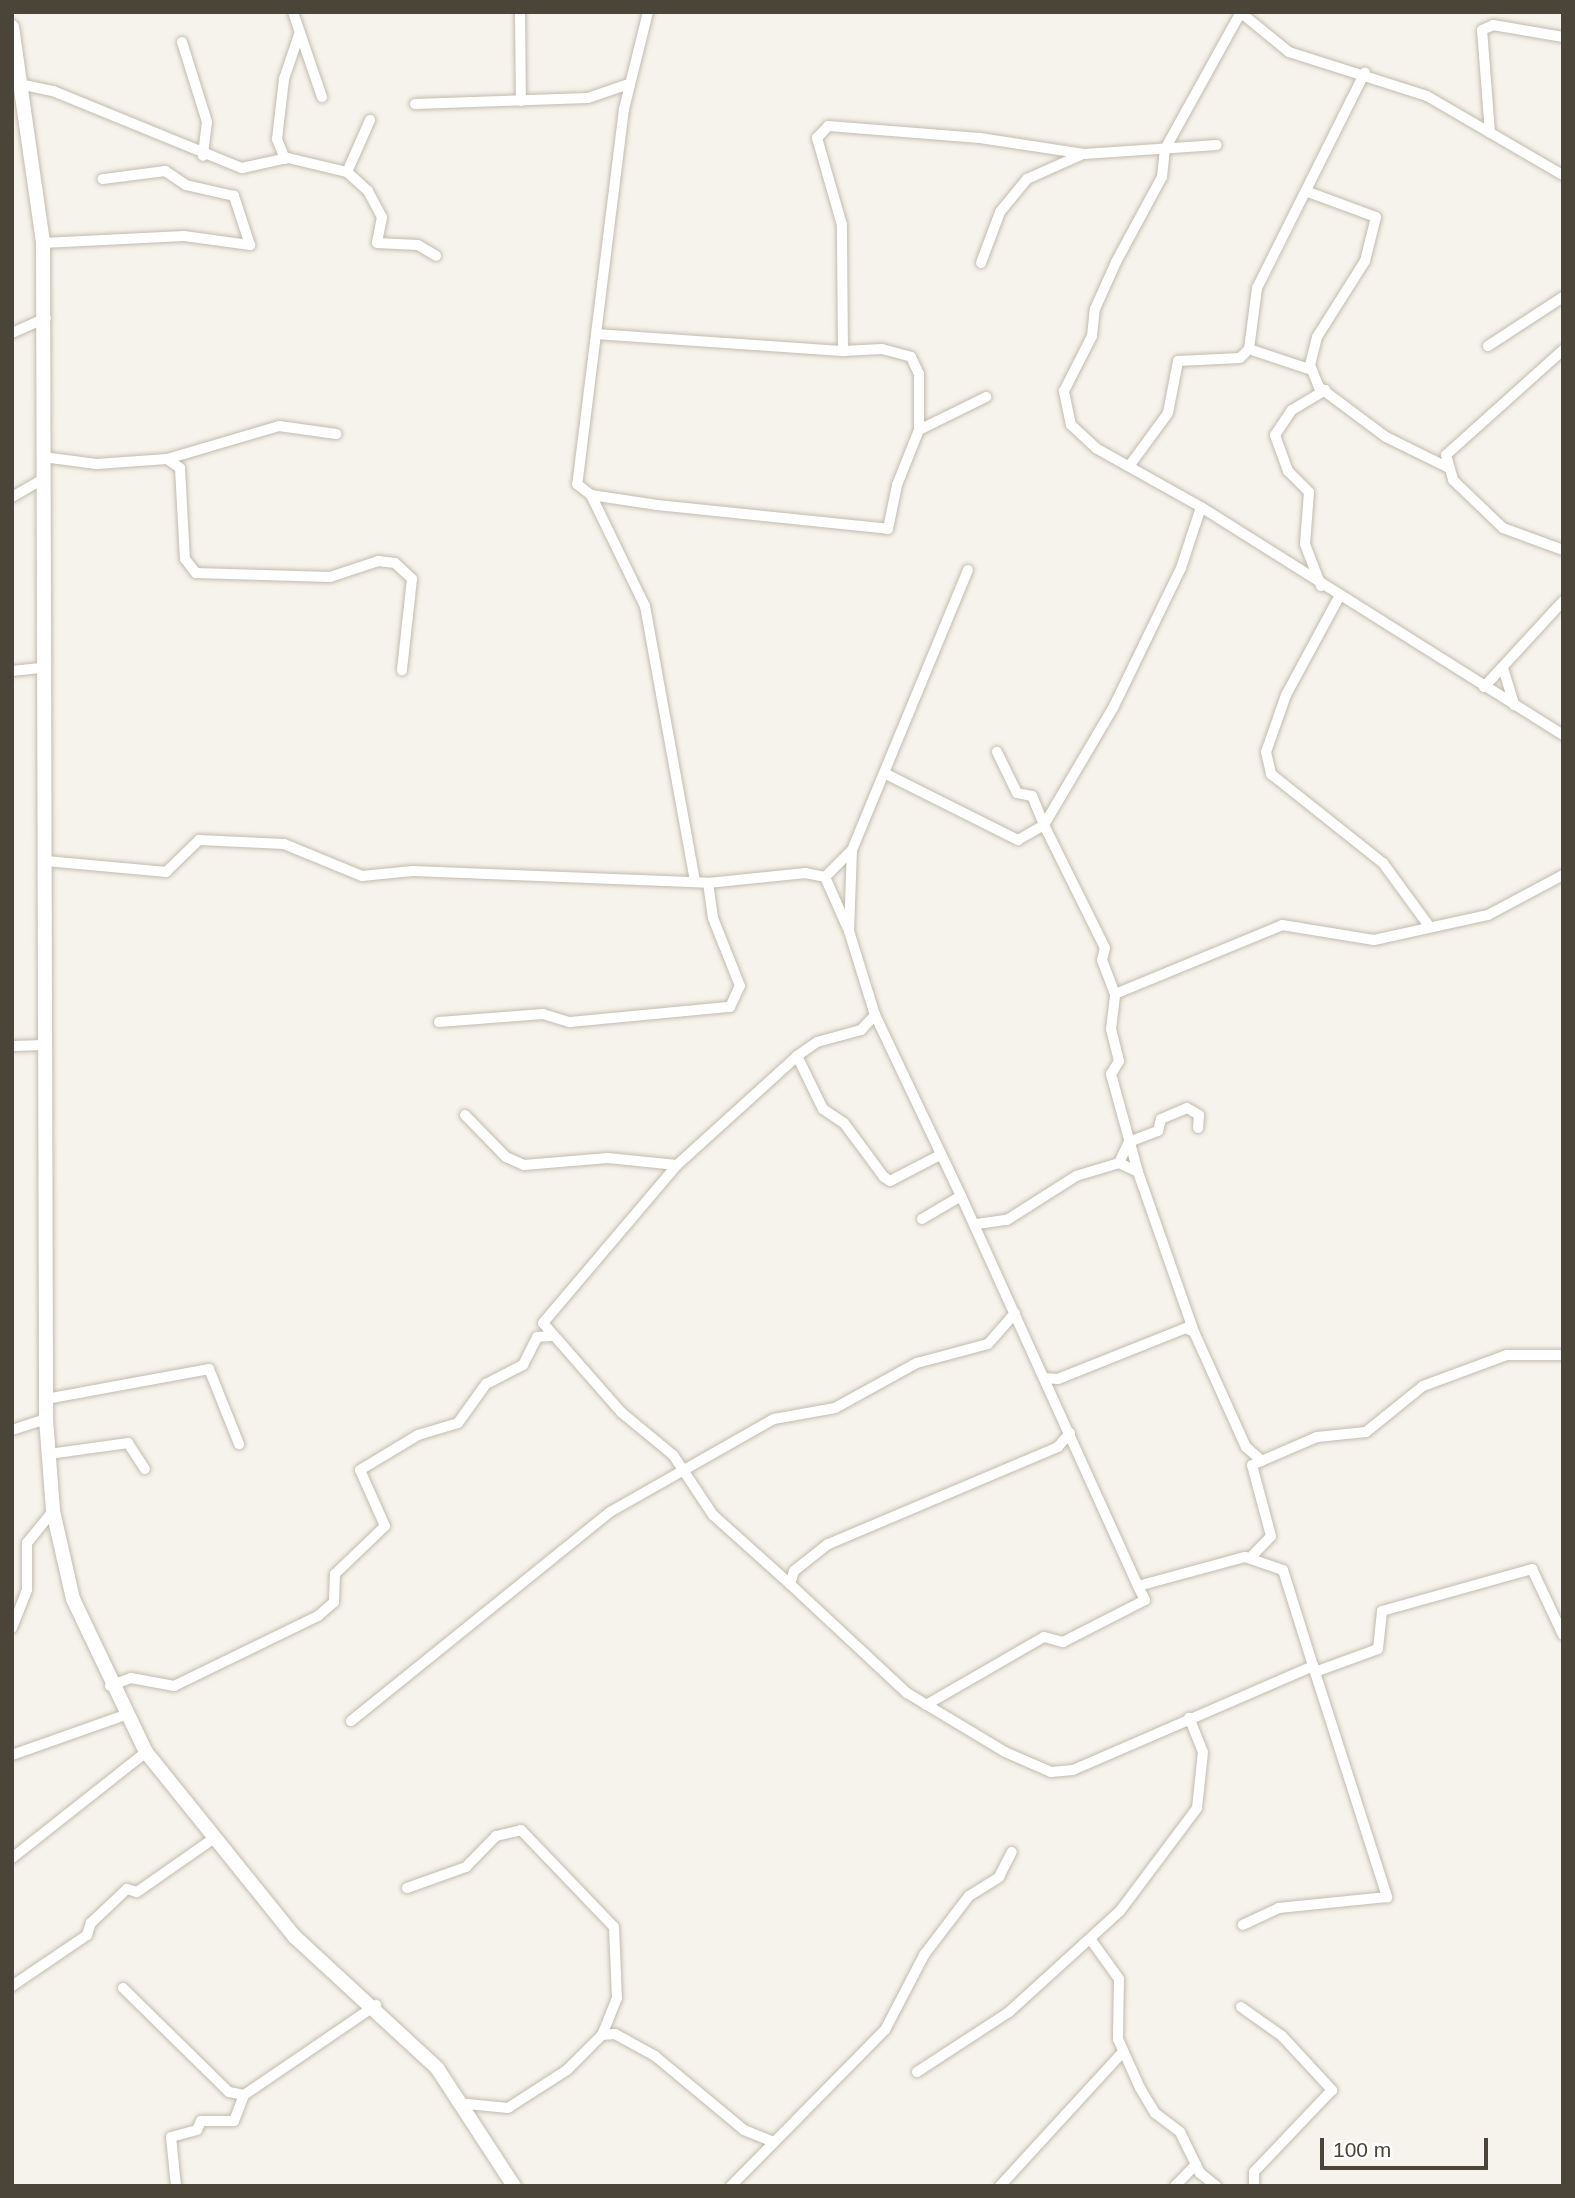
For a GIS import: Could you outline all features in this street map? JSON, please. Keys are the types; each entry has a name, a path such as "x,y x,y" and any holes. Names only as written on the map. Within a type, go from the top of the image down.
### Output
{"street":[{"path":"293,12 322,97"},
{"path":"520,12 521,101"},
{"path":"648,12 629,84 577,484 591,495 645,606 695,882"},
{"path":"1563,175 1427,96 1365,72 1289,52 1241,12 1165,149 1162,177 1116,262 1095,309 1092,336 1064,391 1071,425 1096,448 1201,507 1321,586 1563,735"},
{"path":"1490,133 1482,30 1493,25 1563,37"},
{"path":"12,27 43,243 46,318 43,457 46,1419 53,1511 74,1599 110,1686 146,1752 213,1839 295,1937 376,2005 437,2068 457,2104 514,2186"},
{"path":"285,159 277,139 284,79 299,35"},
{"path":"182,42 207,122 203,156"},
{"path":"1130,465 1168,414 1178,361 1240,358 1249,349 1257,288 1308,192 1365,72"},
{"path":"19,80 53,91 203,156 242,168 285,159 347,172 368,191 382,217 377,243 418,245 436,256"},
{"path":"415,104 588,98 629,84"},
{"path":"347,172 370,120"},
{"path":"843,351 842,225 817,138 828,127 980,138 1084,154 1217,145"},
{"path":"981,264 1000,212 1027,179 1084,154"},
{"path":"43,243 184,236 250,245 234,196 186,186 165,172 103,179"},
{"path":"1308,192 1377,217 1365,261 1317,337 1312,370"},
{"path":"1488,346 1563,297"},
{"path":"12,333 46,318"},
{"path":"591,495 888,529 897,485 919,430 919,374 911,357 882,349 843,351 597,334"},
{"path":"1249,349 1312,370 1325,390 1386,437 1449,468"},
{"path":"1563,350 1454,442 1446,455 1453,481 1503,528 1563,550"},
{"path":"1321,586 1305,544 1311,533 1309,492 1288,471 1275,435 1292,410 1325,390"},
{"path":"919,430 986,397"},
{"path":"43,457 97,464 167,458 279,426 336,434"},
{"path":"167,458 180,468 185,559 196,573 330,577 378,561 395,563 412,579 402,670"},
{"path":"12,497 43,479"},
{"path":"886,774 1018,840 1044,825 1132,668 1181,568 1201,507"},
{"path":"46,861 166,872 199,840 229,840 284,844 362,876 413,871 708,883 765,874 825,877 852,850 886,774 968,570"},
{"path":"1339,597 1286,695 1266,751 1271,774 1383,863 1429,926"},
{"path":"1484,687 1562,604"},
{"path":"12,671 43,667"},
{"path":"1503,668 1514,705"},
{"path":"997,752 1017,793 1032,796 1105,948 1102,960 1115,994 1111,1029 1119,1061 1111,1074 1138,1172 1194,1332 1246,1447 1262,1461"},
{"path":"849,931 852,850"},
{"path":"1115,994 1282,925 1374,940 1488,915 1563,875"},
{"path":"825,877 849,931 875,1015 937,1156 977,1224 1070,1433 1086,1482 1146,1600 1063,1642 1044,1637 926,1704"},
{"path":"439,1022 542,1014 570,1023 730,1007 740,986 713,918 708,883"},
{"path":"875,1015 862,1030 817,1042 797,1056 677,1165 544,1323 551,1336 684,1472 713,1515 926,1704 1051,1772 1073,1770 1189,1718 1314,1669 1378,1650 1382,1611 1532,1569 1563,1635"},
{"path":"12,1046 45,1045"},
{"path":"797,1056 823,1109 844,1124 884,1177 890,1181 937,1156"},
{"path":"1119,1163 1129,1142 1158,1131 1161,1119 1187,1108 1199,1115 1198,1128"},
{"path":"465,1115 506,1157 524,1164 608,1158 677,1165"},
{"path":"977,1224 1007,1220 1076,1176 1119,1163 1138,1172"},
{"path":"922,1219 961,1196"},
{"path":"351,1721 610,1512 774,1419 835,1408 917,1363 988,1344 1015,1313"},
{"path":"1044,1378 1058,1379 1186,1328 1194,1332"},
{"path":"110,1686 131,1678 174,1686 318,1616 334,1602 335,1574 385,1526 360,1470 418,1435 458,1423 486,1384 523,1365 537,1337 551,1336"},
{"path":"1138,1586 1250,1558 1271,1536 1254,1483 1252,1465 1317,1437 1366,1432 1423,1386 1507,1355 1563,1354"},
{"path":"46,1399 209,1369 239,1444"},
{"path":"12,1430 46,1419"},
{"path":"790,1584 794,1571 828,1544 1058,1447 1070,1433"},
{"path":"49,1454 128,1443 145,1469"},
{"path":"12,1628 27,1590 27,1543 53,1511"},
{"path":"1243,1925 1279,1908 1387,1897 1283,1570 1250,1558"},
{"path":"12,1755 124,1715"},
{"path":"917,2072 1009,2012 1120,1911 1197,1808 1203,1752 1189,1718"},
{"path":"14,1853 146,1752"},
{"path":"407,1888 466,1867 496,1836 521,1830 535,1840 614,1927 617,1998 602,2035 567,2070 508,2108 457,2104"},
{"path":"12,1986 87,1935 91,1923 127,1889 137,1892 213,1839"},
{"path":"731,2186 885,2030 924,1955 969,1896 999,1877 1012,1852"},
{"path":"1090,1940 1119,1979 1124,2052 1154,2113 1180,2132 1196,2165 1216,2186"},
{"path":"123,1988 229,2092 244,2095"},
{"path":"176,2186 170,2137 197,2130 201,2121 234,2121 244,2095 376,2005"},
{"path":"1241,2007 1282,2036 1332,2090 1254,2172 1254,2186"},
{"path":"602,2035 615,2034 655,2056 744,2130 773,2142"},
{"path":"1000,2186 1124,2052"},
{"path":"1175,2186 1196,2165"}]}
